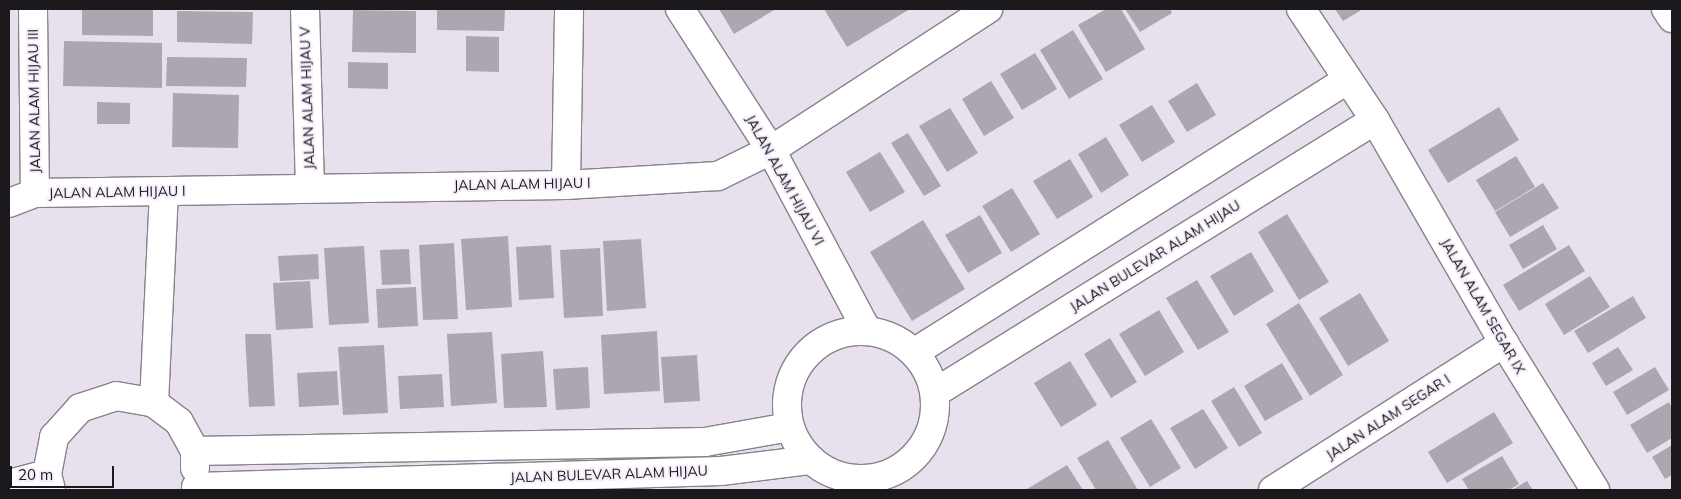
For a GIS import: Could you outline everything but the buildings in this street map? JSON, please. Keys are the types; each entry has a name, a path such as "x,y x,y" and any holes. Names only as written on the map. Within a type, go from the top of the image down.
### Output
{"street":[{"name":"JALAN ALAM HIJAU III","path":"33,9 35,193"},
{"name":"JALAN ALAM HIJAU V","path":"305,9 310,187"},
{"path":"566,185 569,9"},
{"name":"JALAN ALAM HIJAU VI","path":"680,9 771,150 866,329"},
{"name":"JALAN ALAM HIJAU I","path":"9,203 35,193 164,193 310,187 566,185 718,176 771,150 988,9"},
{"name":"JALAN ALAM SEGAR IX","path":"1300,9 1375,120 1504,343 1595,490"},
{"path":"1666,9 1672,18"},
{"path":"915,352 1347,80"},
{"name":"JALAN BULEVAR ALAM HIJAU","path":"936,392 1375,120"},
{"path":"154,403 164,193"},
{"path":"866,329 915,352 929,370 936,392 935,423 921,450 899,470 869,479 839,483 811,460 798,445 789,427 786,398 794,370 812,347 837,333 866,329"},
{"name":"JALAN ALAM SEGAR I","path":"1277,489 1504,343"},
{"path":"9,484 49,482 54,437 80,408 116,396 154,403 180,422 195,450 195,489"},
{"name":"JALAN BULEVAR ALAM HIJAU","path":"195,450 706,442 789,427"},
{"name":"JALAN BULEVAR ALAM HIJAU","path":"195,489 721,471 811,460"}]}
